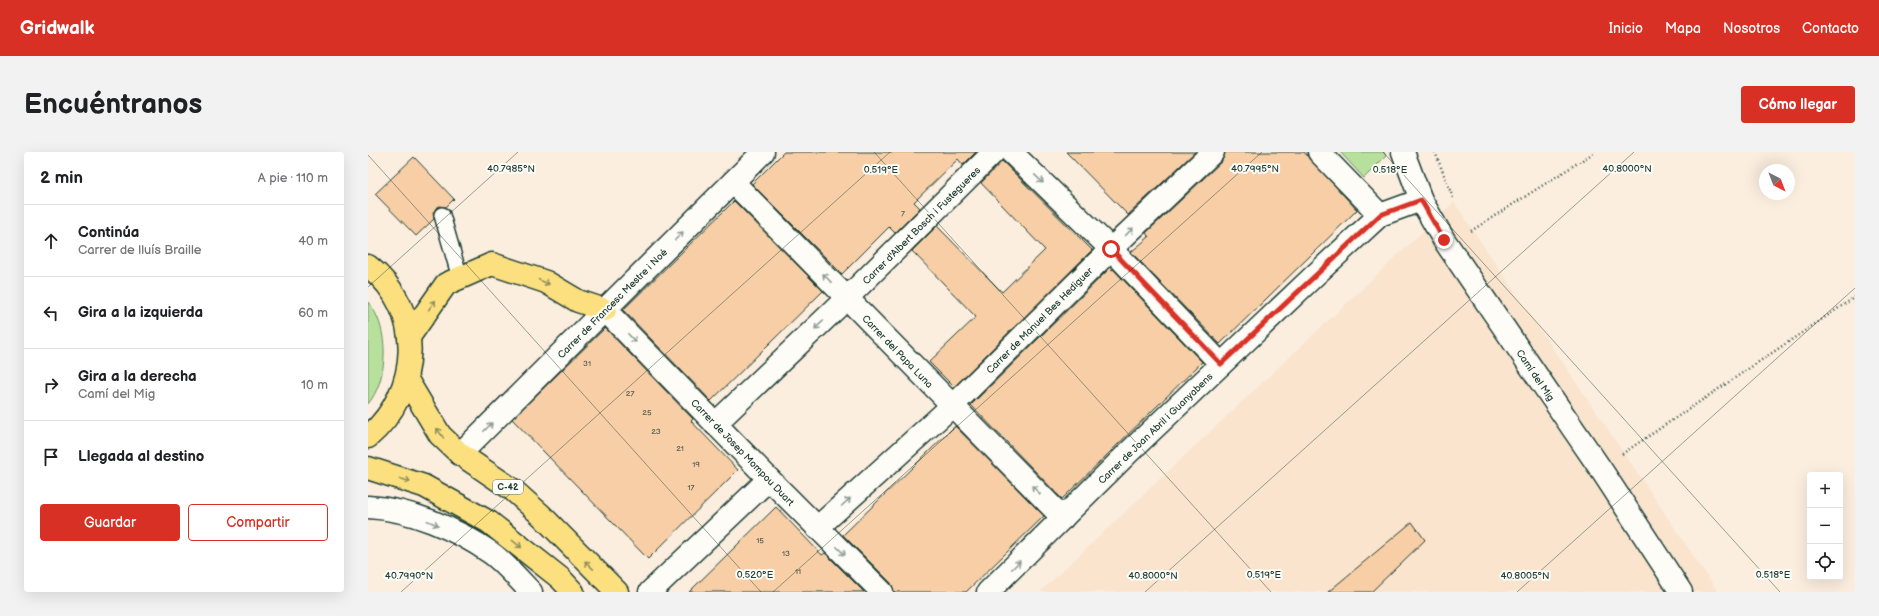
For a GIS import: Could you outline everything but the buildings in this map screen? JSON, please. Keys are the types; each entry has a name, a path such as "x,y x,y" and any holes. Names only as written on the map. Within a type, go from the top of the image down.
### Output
{"main road":[{"path":"409,337 446,284 492,264 546,282 578,301 605,310"},
{"path":"368,266 384,281 393,293 406,321 410,351 406,380 400,397 391,414 368,437"},
{"name":"C-42","path":"406,380 440,435 460,454 513,490 541,515 617,592"},
{"path":"368,468 424,486 489,522 560,578 573,592"}],"street":[{"name":"Carrer de Francesc Mestre i Noé","path":"460,454 764,152"},
{"name":"Carrer d'Albert Bosch i Fustegueres","path":"716,424 847,298 994,152"},
{"path":"1011,152 1111,249 1221,364"},
{"name":"Carrer de Manuel Bes Hediguer","path":"817,528 952,406 1111,249 1213,152"},
{"path":"1319,152 1380,215"},
{"name":"Camí del Mig","path":"1403,152 1421,200 1444,240 1602,471 1681,592"},
{"name":"Carrer del Papa Luna","path":"733,182 1063,518"},
{"name":"Carrer de Joan Abril i Guanyabens","path":"988,592 1128,453 1380,215 1421,200"},
{"name":"Carrer de Josep Mompou Duart","path":"605,310 817,528 882,592"},
{"path":"650,592 769,479"},
{"path":"368,507 382,507 420,518 456,533 492,554 531,592"}],"lane":[{"path":"442,215 460,278"}],"path":[{"path":"1436,152 1454,202"},
{"path":"1444,240 1467,233 1595,152"},
{"path":"1602,471 1617,458 1855,297"}],"shaded area":[{"path":"1454,202 1718,592 1040,592"}],"green space":[{"path":"1340,152 1384,152 1386,156 1364,178"},
{"path":"368,302 380,325 384,353 380,381 368,404"}],"route":[{"path":"1111,249 1221,364 1380,215 1421,200 1444,240"}]}
